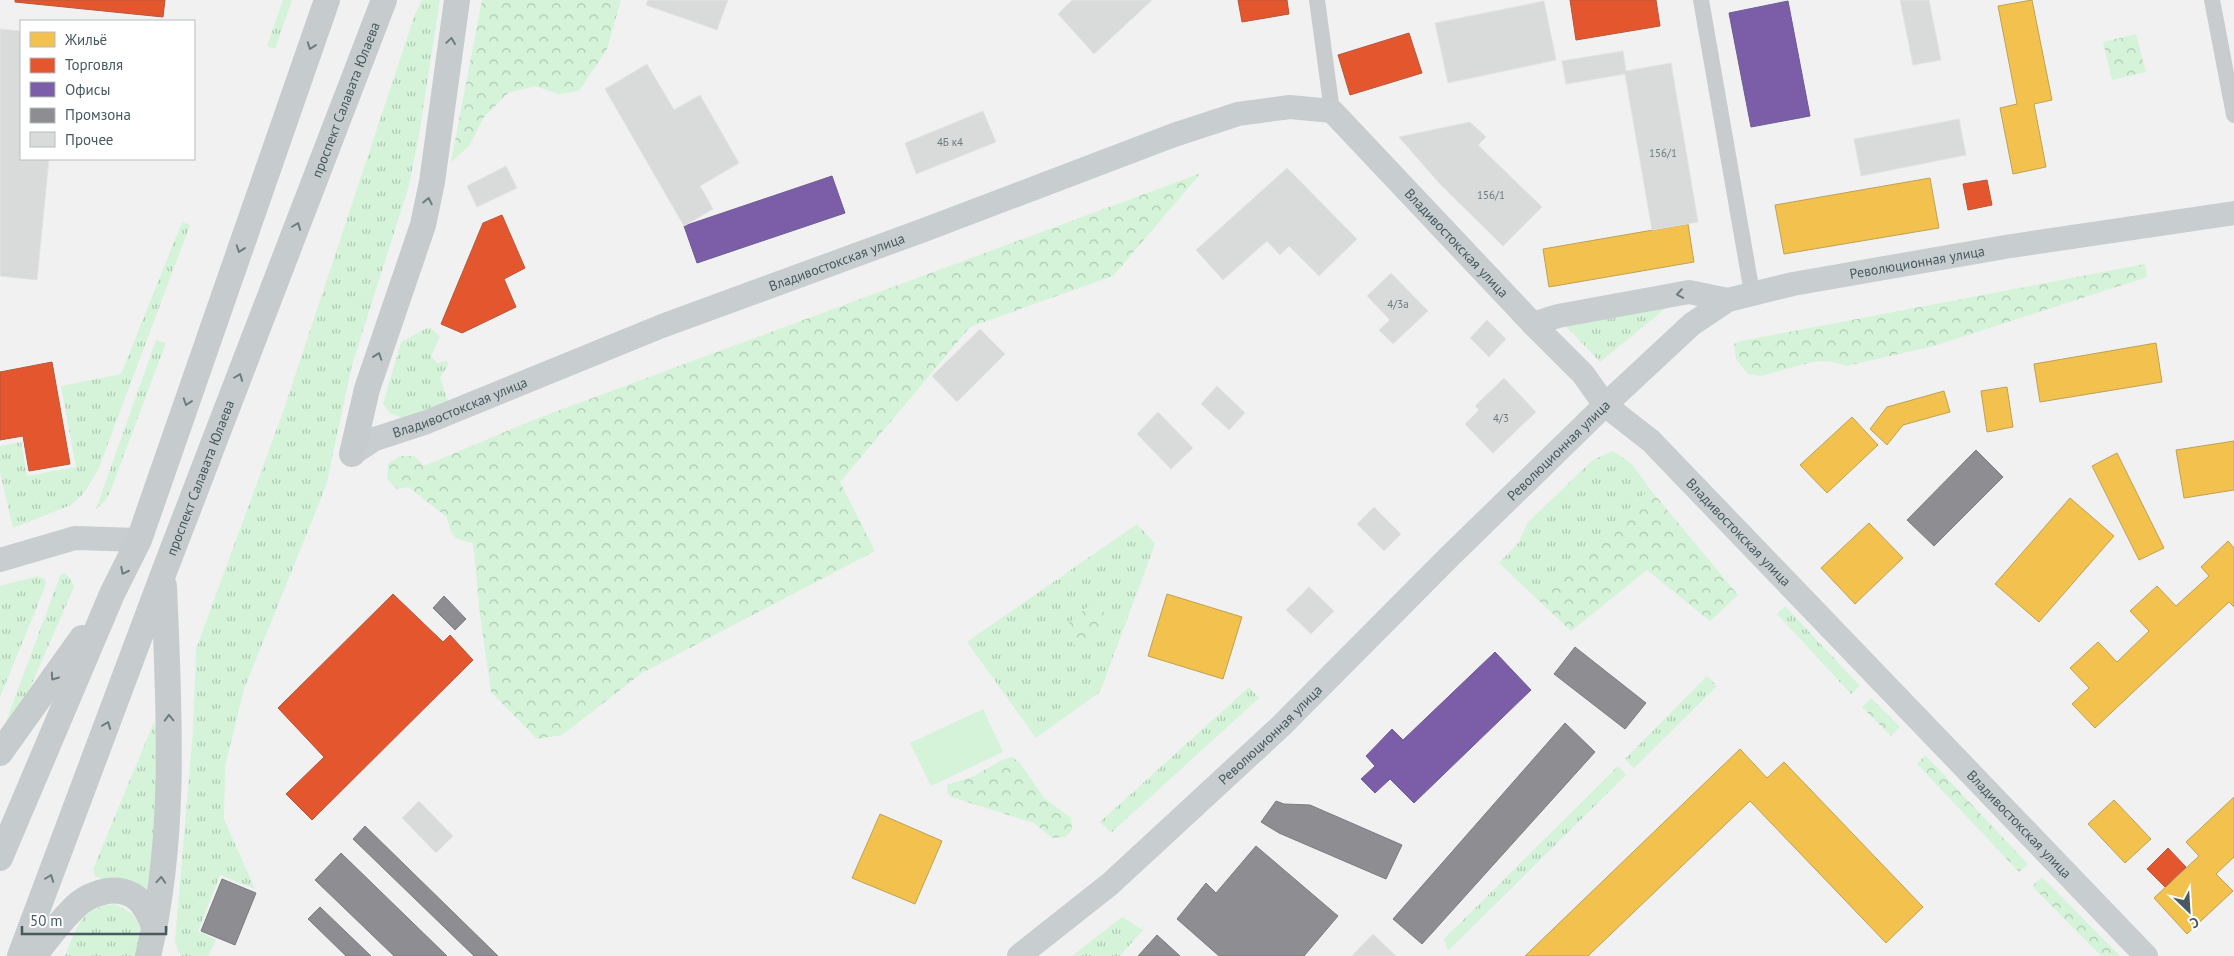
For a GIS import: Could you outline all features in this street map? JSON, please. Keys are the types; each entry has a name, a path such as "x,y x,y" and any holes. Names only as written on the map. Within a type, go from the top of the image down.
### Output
{"main road":[{"path":"0,858 112,594 139,540 328,0"},
{"name":"проспект Салавата Юлаева","path":"20,956 164,572 384,0"},
{"path":"352,454 367,389 423,225 432,182 457,0"},
{"path":"148,956 160,898 170,752 164,572"},
{"path":"0,753 112,594"},
{"path":"34,956 71,910 88,898 106,890 124,892 138,900 147,911 155,928"}],"street":[{"path":"1317,0 1332,111"},
{"path":"1701,0 1752,292"},
{"path":"2212,0 2234,115"},
{"name":"Владивостокская улица","path":"352,454 375,439 427,422 662,326 915,234 1174,135 1238,114 1290,107 1332,111 1533,324 1583,374 1605,405 1651,441 2146,956"},
{"name":"Революционная улица","path":"1018,956 1110,884 1280,726 1457,549 1605,405 1692,324 1728,300 1752,292 2005,246 2234,213"},
{"path":"1533,324 1558,316 1689,292 1728,300"},
{"path":"367,389 370,408 380,424 401,431"},
{"path":"0,560 75,538 139,540"}],"green space":[{"path":"283,0 292,0 275,49 267,46"},
{"path":"422,0 440,0 418,141 408,189 352,365 326,486 244,689 225,767 224,819 255,889 220,875 198,931 216,940 208,956 181,956 175,940 193,731 196,649 283,412 415,14"},
{"path":"482,0 621,0 607,49 579,91 559,94 535,86 508,93 484,117 469,146 451,162"},
{"path":"2136,34 2146,72 2112,80 2103,42"},
{"path":"1201,173 1113,276 970,327 840,482 875,551 642,673 562,735 537,739 491,692 480,615 473,543 454,536 447,517 408,487 397,489 387,479 388,464 400,456 414,456 424,466 533,420"},
{"path":"182,222 190,225 98,470 84,493 71,505 13,528 0,472 0,446 21,442 27,476 76,467 61,386 121,374"},
{"path":"2145,264 2147,277 1934,346 1846,366 1829,361 1812,362 1761,376 1748,374 1736,359 1734,344 1741,341"},
{"path":"1672,303 1600,362 1560,320"},
{"path":"429,327 440,336 431,356 437,363 446,361 449,364 440,377 449,404 405,419 390,413 383,404 401,342"},
{"path":"156,340 166,343 110,492 106,500 96,509"},
{"path":"1613,451 1632,464 1650,489 1535,597 1499,563 1519,542 1528,522 1593,460"},
{"path":"1650,489 1738,595 1710,621 1647,570 1571,631 1535,597"},
{"path":"1137,524 1155,544 1100,692 1036,738 967,642"},
{"path":"64,573 70,578 74,587 26,697 4,727 60,576"},
{"path":"38,576 46,580 45,587 0,697 0,586"},
{"path":"1094,601 1109,618 1076,647 1061,630"},
{"path":"1785,606 1860,686 1851,694 1777,614"},
{"path":"1707,676 1717,686 1634,768 1625,759"},
{"path":"1249,687 1259,698 1111,833 1100,822"},
{"path":"1871,698 1900,727 1891,736 1862,707"},
{"path":"983,709 1003,752 931,786 910,743"},
{"path":"154,722 158,729 153,902 95,876 93,869"},
{"path":"1925,755 2028,864 2019,872 1917,764"},
{"path":"1012,757 1020,763 1044,798 1071,818 1072,830 1065,837 1052,838 1034,823 951,797 947,792 947,785 972,777 1004,759"},
{"path":"1618,766 1626,775 1448,951 1444,939"},
{"path":"2042,877 2120,956 2101,956 2032,886"},
{"path":"114,904 131,913 139,924 141,938 140,956 65,956 81,921 86,915 93,910"},
{"path":"1122,917 1143,930 1120,956 1072,956"}],"building: Жильё":[{"path":"2032,0 2052,100 2034,104 2046,167 2013,174 2000,108 2017,104 1998,6"},
{"path":"1930,178 1939,228 1784,254 1775,205"},
{"path":"1688,224 1694,262 1549,287 1543,249"},
{"path":"2156,343 2162,382 2040,402 2034,364"},
{"path":"2007,387 2013,427 1987,432 1981,391"},
{"path":"1944,391 1950,412 1903,425 1887,445 1870,429 1887,407"},
{"path":"1852,417 1878,445 1827,493 1800,465"},
{"path":"2234,441 2234,490 2184,498 2176,450"},
{"path":"2117,453 2164,548 2139,560 2092,466"},
{"path":"2070,498 2114,536 2039,622 1995,584"},
{"path":"1869,523 1903,558 1855,604 1821,568"},
{"path":"2228,541 2234,548 2234,607 2229,602 2095,728 2072,704 2089,688 2070,668 2098,642 2117,662 2149,631 2130,611 2157,586 2176,606 2209,576 2201,567"},
{"path":"1167,594 1242,617 1223,679 1148,656"},
{"path":"1740,749 1767,778 1784,762 1923,907 1886,943 1750,801 1588,956 1525,956"},
{"path":"2234,797 2234,857 2216,874 2233,891 2187,934 2154,898 2199,856 2186,842"},
{"path":"2114,800 2151,839 2125,863 2088,824"},
{"path":"880,814 942,841 915,904 852,878"}],"building: Торговля":[{"path":"15,0 165,0 163,17 15,2"},
{"path":"1238,0 1287,0 1289,14 1242,22"},
{"path":"1570,0 1656,0 1660,26 1576,40"},
{"path":"1409,33 1422,73 1350,95 1338,55"},
{"path":"1987,180 1992,205 1968,210 1963,184"},
{"path":"502,215 525,268 504,279 516,307 462,333 441,324 483,223"},
{"path":"52,362 70,464 29,471 23,436 0,440 0,372"},
{"path":"393,594 443,642 450,635 473,660 312,820 286,794 324,757 278,708"},
{"path":"2168,848 2186,867 2165,887 2147,869"}],"building: Офисы":[{"path":"1788,1 1810,116 1751,127 1729,13"},
{"path":"832,176 845,213 697,263 684,226"},
{"path":"1495,652 1531,690 1414,803 1390,779 1375,793 1361,779 1375,766 1366,756 1392,729 1403,740"}],"building: Промзона":[{"path":"1976,450 2003,477 1934,546 1907,520"},
{"path":"444,596 466,619 455,630 433,608"},
{"path":"1575,647 1646,703 1625,729 1554,674"},
{"path":"1565,723 1595,752 1422,944 1393,919"},
{"path":"1276,801 1284,804 1310,805 1402,845 1386,879 1279,833 1261,822"},
{"path":"365,826 498,956 474,956 353,839"},
{"path":"1256,846 1338,916 1304,956 1219,956 1177,919 1206,883 1216,893"},
{"path":"341,853 447,956 394,956 315,880"},
{"path":"222,879 256,893 235,945 201,931"},
{"path":"320,907 371,956 346,956 308,919"},
{"path":"1157,935 1180,956 1138,956"}],"building: Прочее":[{"path":"648,0 728,0 717,30 646,5"},
{"path":"1072,0 1152,0 1094,54 1058,14"},
{"path":"1900,0 1929,0 1941,60 1913,65"},
{"path":"1544,1 1556,60 1448,83 1435,23"},
{"path":"0,29 20,31 20,160 49,160 37,280 0,276"},
{"path":"1623,51 1626,71 1671,63 1698,222 1652,230 1625,74 1566,84 1562,61"},
{"path":"647,64 674,110 700,95 739,163 700,186 713,209 684,226 605,89"},
{"path":"983,111 996,142 916,174 905,143"},
{"path":"1959,119 1966,155 1861,176 1854,139"},
{"path":"1470,122 1486,137 1478,145 1542,207 1503,246 1440,184 1399,137"},
{"path":"506,166 517,188 477,207 467,186"},
{"path":"1287,168 1357,239 1319,276 1289,246 1280,255 1267,241 1223,280 1196,250"},
{"path":"1391,273 1428,311 1393,344 1379,330 1390,320 1367,296"},
{"path":"1487,320 1506,339 1489,357 1470,338"},
{"path":"980,329 1005,354 957,402 932,376"},
{"path":"1504,378 1536,412 1493,453 1465,424 1479,410 1475,406"},
{"path":"1217,386 1245,413 1229,430 1201,404"},
{"path":"1158,412 1193,448 1171,469 1137,434"},
{"path":"1374,507 1401,534 1384,551 1357,524"},
{"path":"1309,587 1334,611 1311,634 1286,610"},
{"path":"419,801 453,836 436,853 402,818"},
{"path":"1373,934 1396,956 1352,956"}]}
